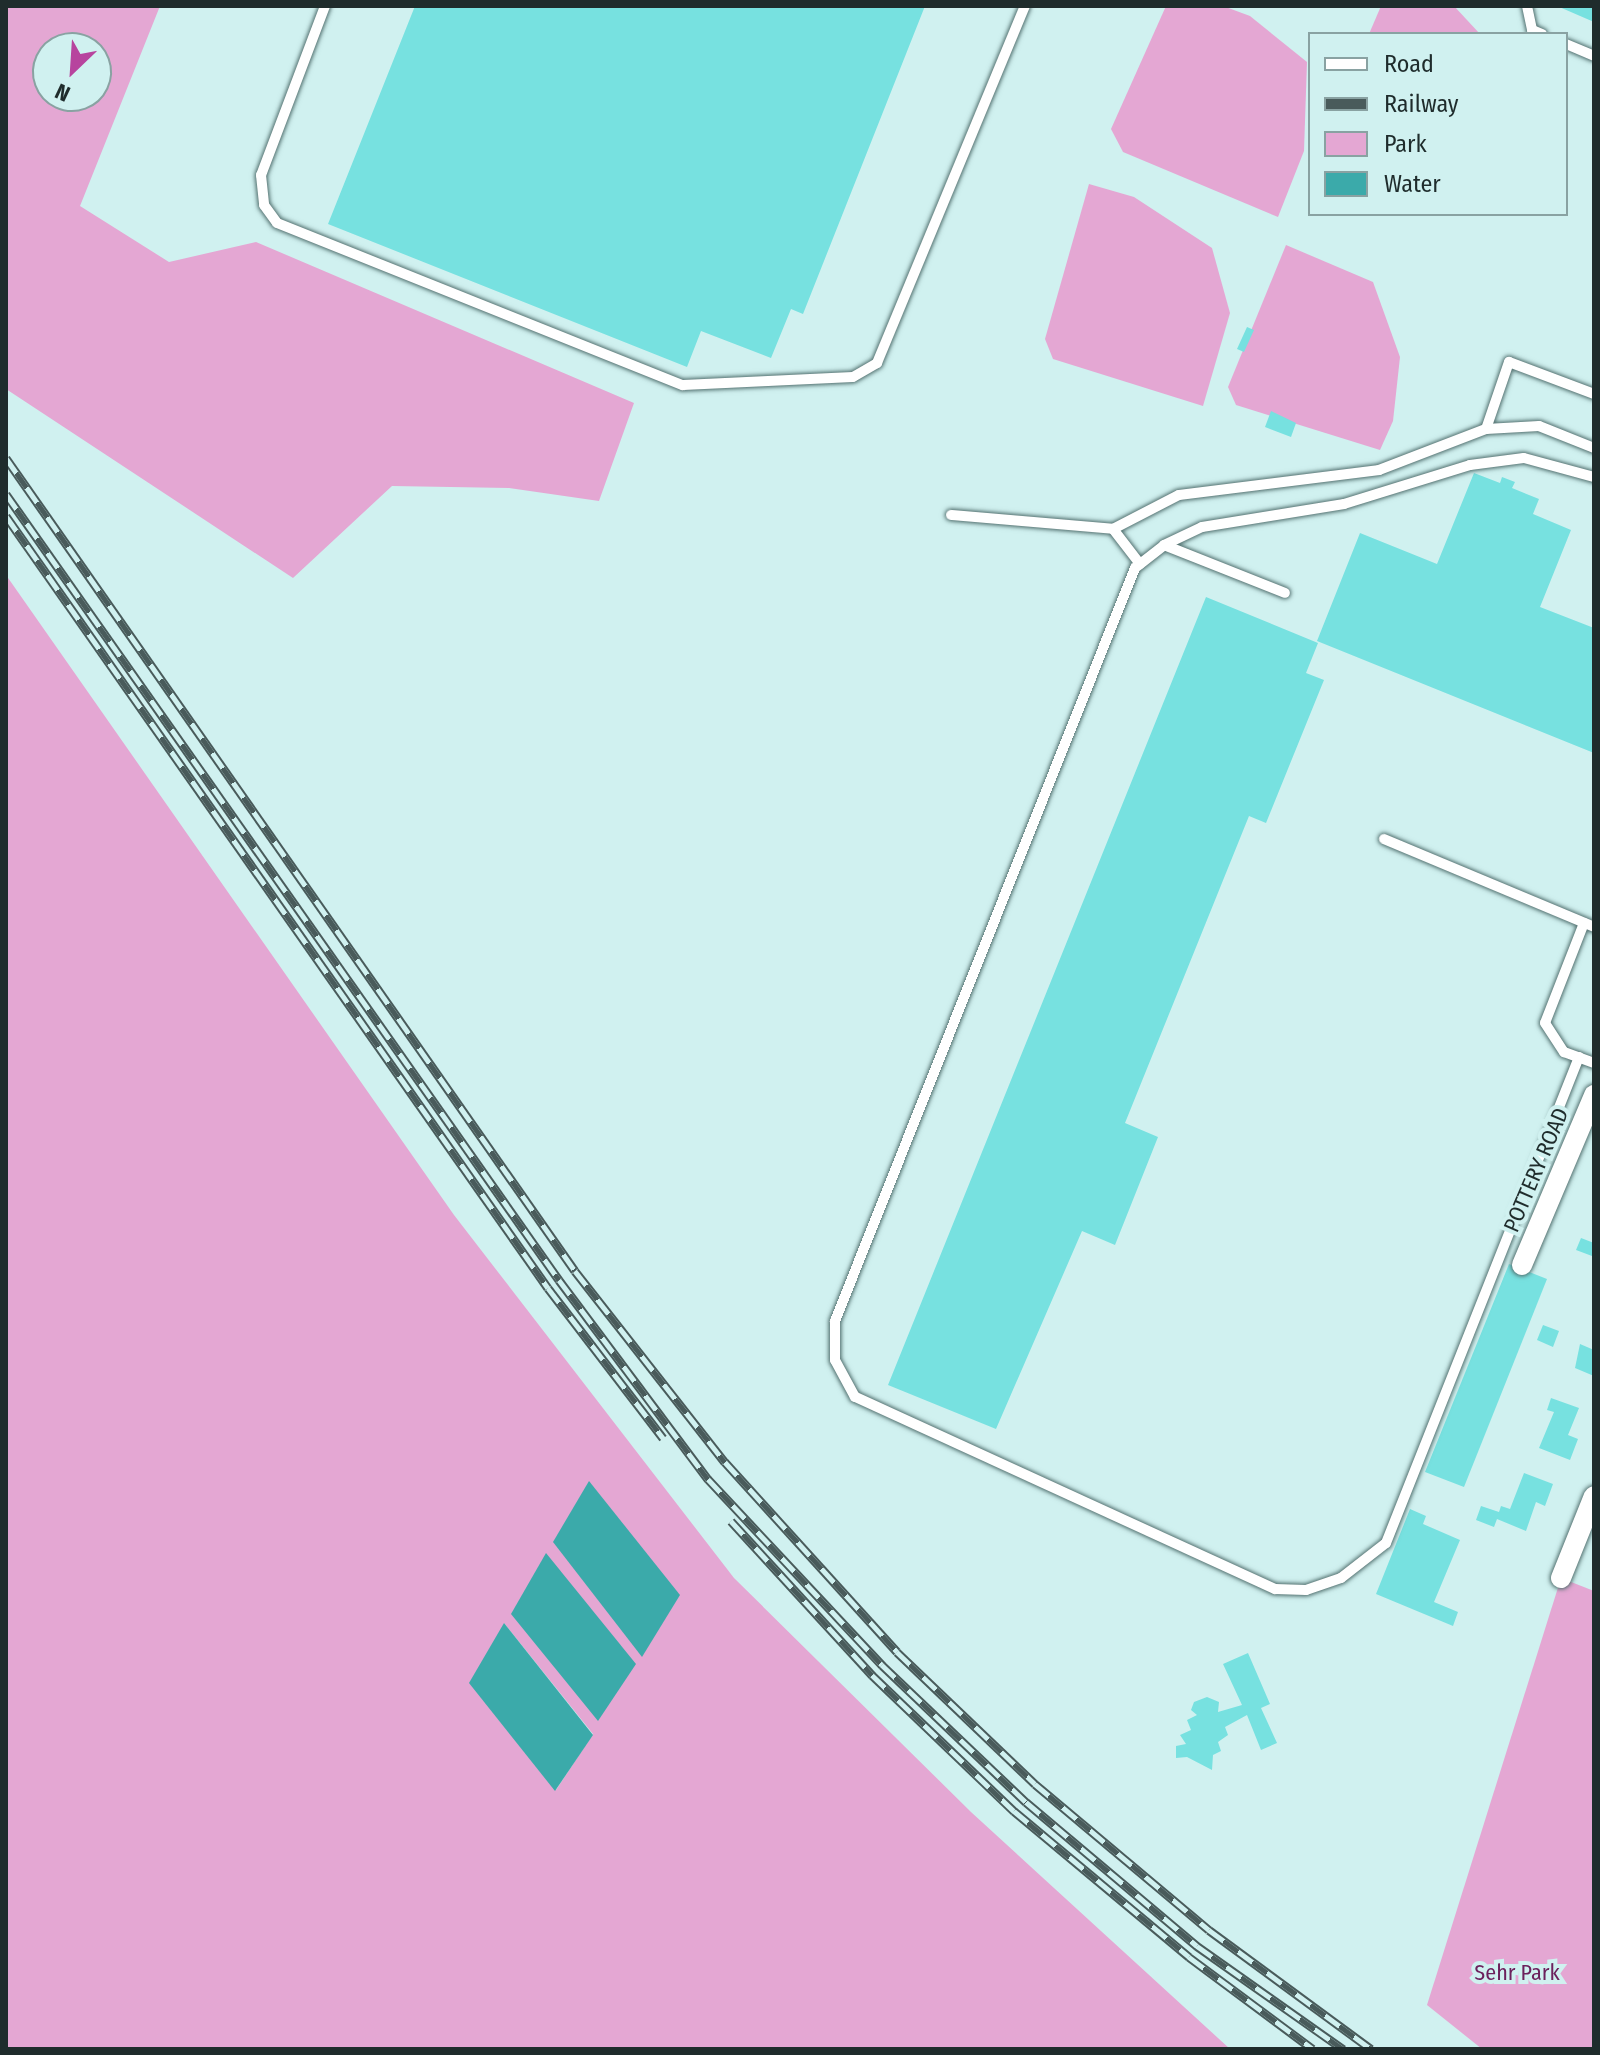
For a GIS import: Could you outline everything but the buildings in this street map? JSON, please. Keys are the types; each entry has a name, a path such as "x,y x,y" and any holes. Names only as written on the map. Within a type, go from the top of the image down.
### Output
{"street":[{"name":"POTTERY ROAD","path":"1522,1265 1594,1095"},
{"path":"1561,1578 1594,1496"}],"lane":[{"path":"325,6 261,175 264,205 277,223 625,366 683,385 853,377 877,363 1025,6"},
{"path":"1527,6 1532,30 1537,32"},
{"path":"1568,45 1594,56"},
{"path":"1486,429 1509,362 1594,394"},
{"path":"951,515 1113,529 1179,495 1379,470 1486,429 1539,426 1594,448"},
{"path":"1579,1057 1386,1543 1341,1578 1306,1590 1275,1589 855,1397 835,1360 835,1321 1140,564 1164,545 1202,527 1344,504 1470,465 1524,458 1594,477"},
{"path":"1113,529 1140,564"},
{"path":"1164,545 1285,593"},
{"path":"1384,839 1589,925 1545,1023 1552,1040 1594,1063"}],"green space":[{"path":"6,6 160,6 80,206 169,262 256,242 634,403 599,501 509,488 392,486 293,578 6,389"},
{"path":"1166,6 1223,6 1250,16 1307,62 1304,151 1278,217 1123,152 1111,129"},
{"path":"1381,6 1454,6 1478,32 1370,32"},
{"path":"1089,184 1134,197 1212,248 1230,313 1203,406 1053,359 1045,339"},
{"path":"1286,245 1373,282 1400,357 1393,421 1380,450 1236,405 1228,387"},
{"path":"6,575 454,1215 734,1578 971,1812 1230,2049 6,2049","holes":["504,1623 593,1734 555,1790"]},
{"name":"Sehr Park","path":"1561,1578 1594,1591 1594,2049 1482,2049 1427,2005"}],"water":[{"path":"589,1481 680,1595 642,1657 553,1542"},
{"path":"546,1553 636,1664 598,1721 511,1614"},
{"path":"504,1623 593,1735 555,1791 469,1683"}],"railway":[{"path":"6,458 575,1271 725,1462 897,1652 1035,1784 1209,1930 1371,2049"},
{"path":"6,494 559,1280 708,1479 882,1665 1026,1802 1197,1946 1343,2049"},
{"path":"6,516 548,1288 663,1438"},
{"path":"731,1521 872,1675 1014,1811 1189,1957 1313,2049"}]}
